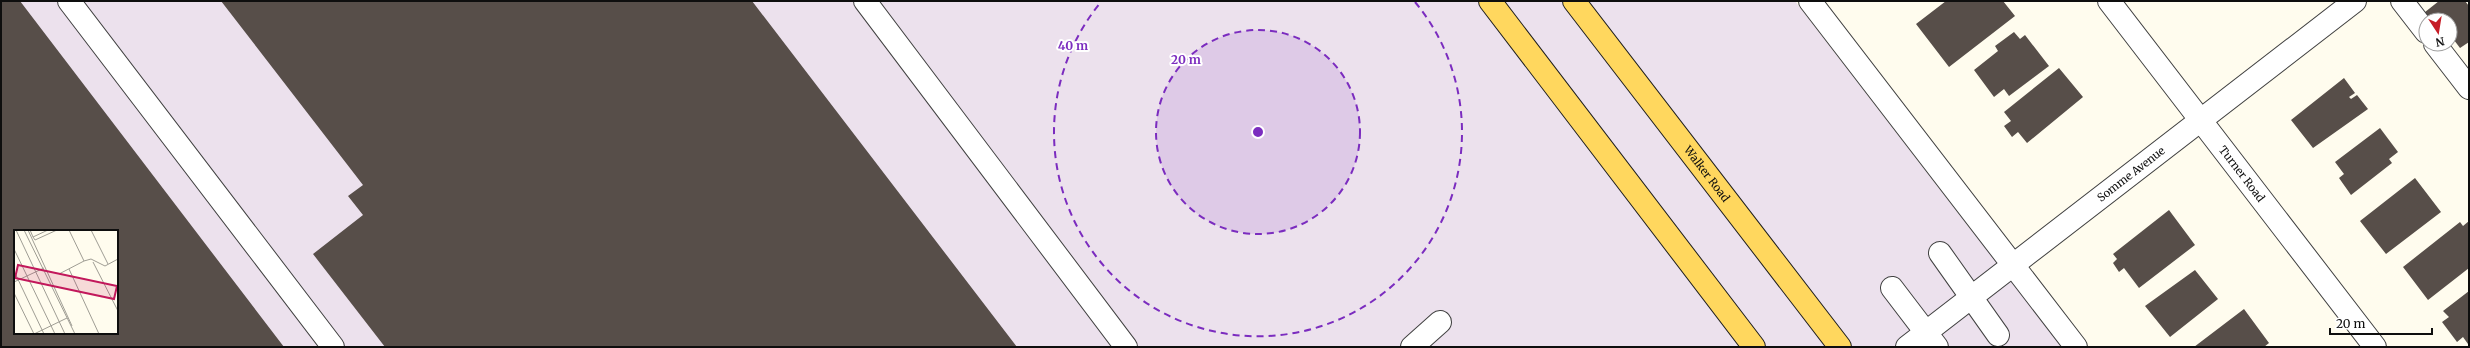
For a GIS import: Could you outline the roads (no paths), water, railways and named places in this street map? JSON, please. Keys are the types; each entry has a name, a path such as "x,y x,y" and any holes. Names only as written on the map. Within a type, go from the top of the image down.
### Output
{"main road":[{"path":"1490,1 1754,347"},
{"name":"Walker Road","path":"1574,1 1840,347"}],"street":[{"path":"69,1 333,347"},
{"path":"865,1 1126,347"},
{"path":"1810,1 2076,347"},
{"name":"Turner Road","path":"2109,1 2375,347"},
{"name":"Somme Avenue","path":"1907,347 1931,340 1972,296 2355,1"},
{"path":"2402,1 2418,22"},
{"path":"2441,52 2469,88"},
{"path":"1940,253 1972,296 1998,335"},
{"path":"1892,288 1931,340"},
{"path":"1412,347 1440,322"}]}
